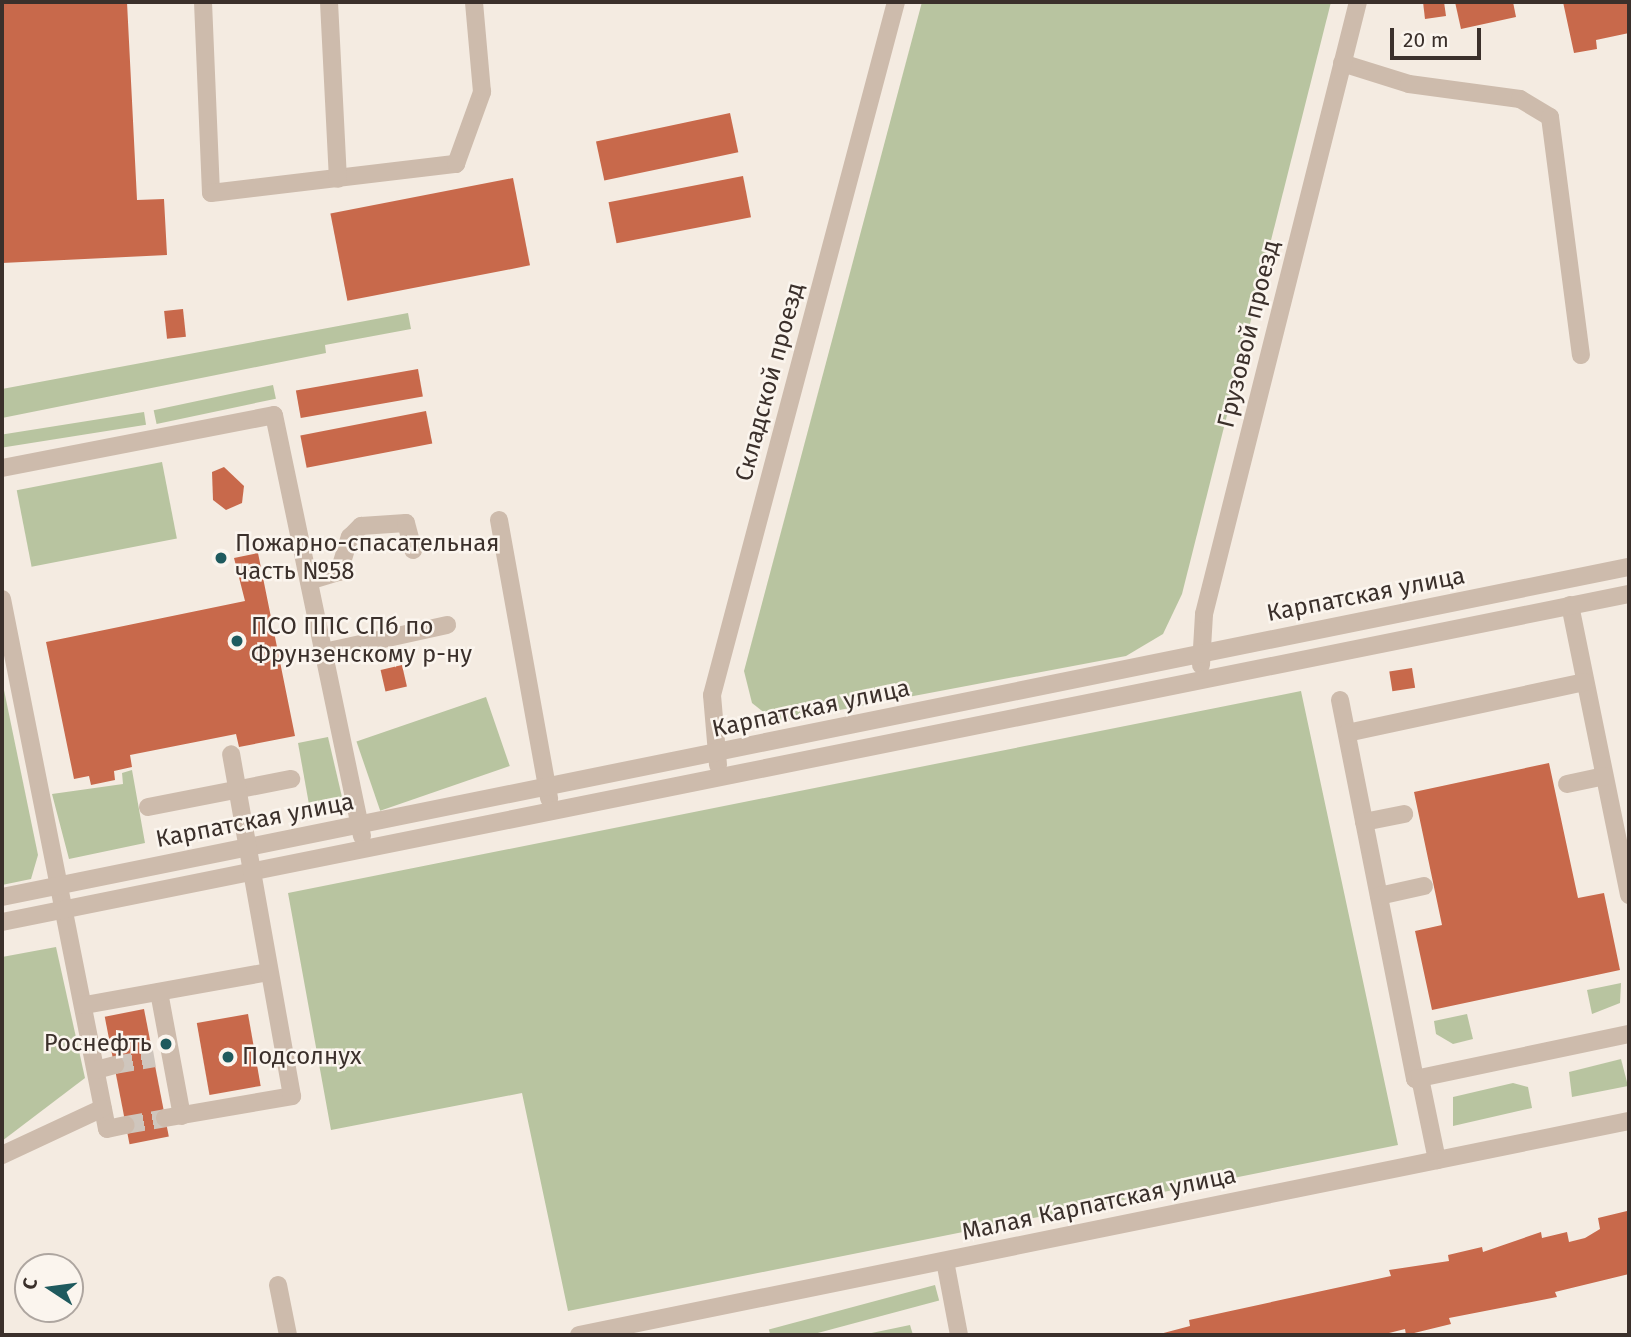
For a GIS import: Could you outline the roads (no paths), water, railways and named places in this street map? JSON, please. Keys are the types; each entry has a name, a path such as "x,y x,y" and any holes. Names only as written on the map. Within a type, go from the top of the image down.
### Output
{"street":[{"path":"203,2 211,193 456,164 482,92 474,2"},
{"path":"330,2 338,179"},
{"name":"Складской проезд","path":"720,776 715,753 712,695 896,2"},
{"name":"Грузовой проезд","path":"1204,680 1199,654 1358,2"},
{"path":"1342,63 1409,84 1520,99 1550,117 1581,355"},
{"path":"2,468 274,415 364,848"},
{"path":"499,520 551,810"},
{"path":"309,581 339,572 350,537 361,526 407,523 413,550"},
{"name":"Карпатская улица","path":"2,897 1629,567"},
{"name":"Карпатская улица","path":"2,922 1629,594"},
{"path":"2,599 57,886 85,1005 107,1129 126,1125"},
{"path":"1570,606 1629,895"},
{"path":"324,652 447,625"},
{"path":"1347,733 1585,682"},
{"path":"1340,700 1415,1079 1629,1034"},
{"path":"159,992 161,1056 174,1116 292,1096 250,848 230,754"},
{"path":"1567,784 1604,776"},
{"path":"148,807 291,779"},
{"path":"1364,822 1404,814"},
{"path":"1378,895 1424,886"},
{"path":"85,1005 269,972"},
{"path":"96,1070 115,1065"},
{"path":"1420,1078 1437,1160"},
{"path":"2,1155 103,1108"},
{"name":"Малая Карпатская улица","path":"579,1335 1629,1121"},
{"path":"945,1261 959,1335"},
{"path":"278,1284 288,1335"}],"tunnel":[{"path":"115,1065 154,1058"},
{"path":"126,1125 165,1118"}],"place":[{"name":"Пожарно-спасательная часть №58","path":"221,558"},
{"name":"ПСО ППС СПб по Фрунзенскому р-ну","path":"237,641"},
{"name":"Роснефть","path":"166,1044"},
{"name":"Подсолнух","path":"228,1057"}]}
